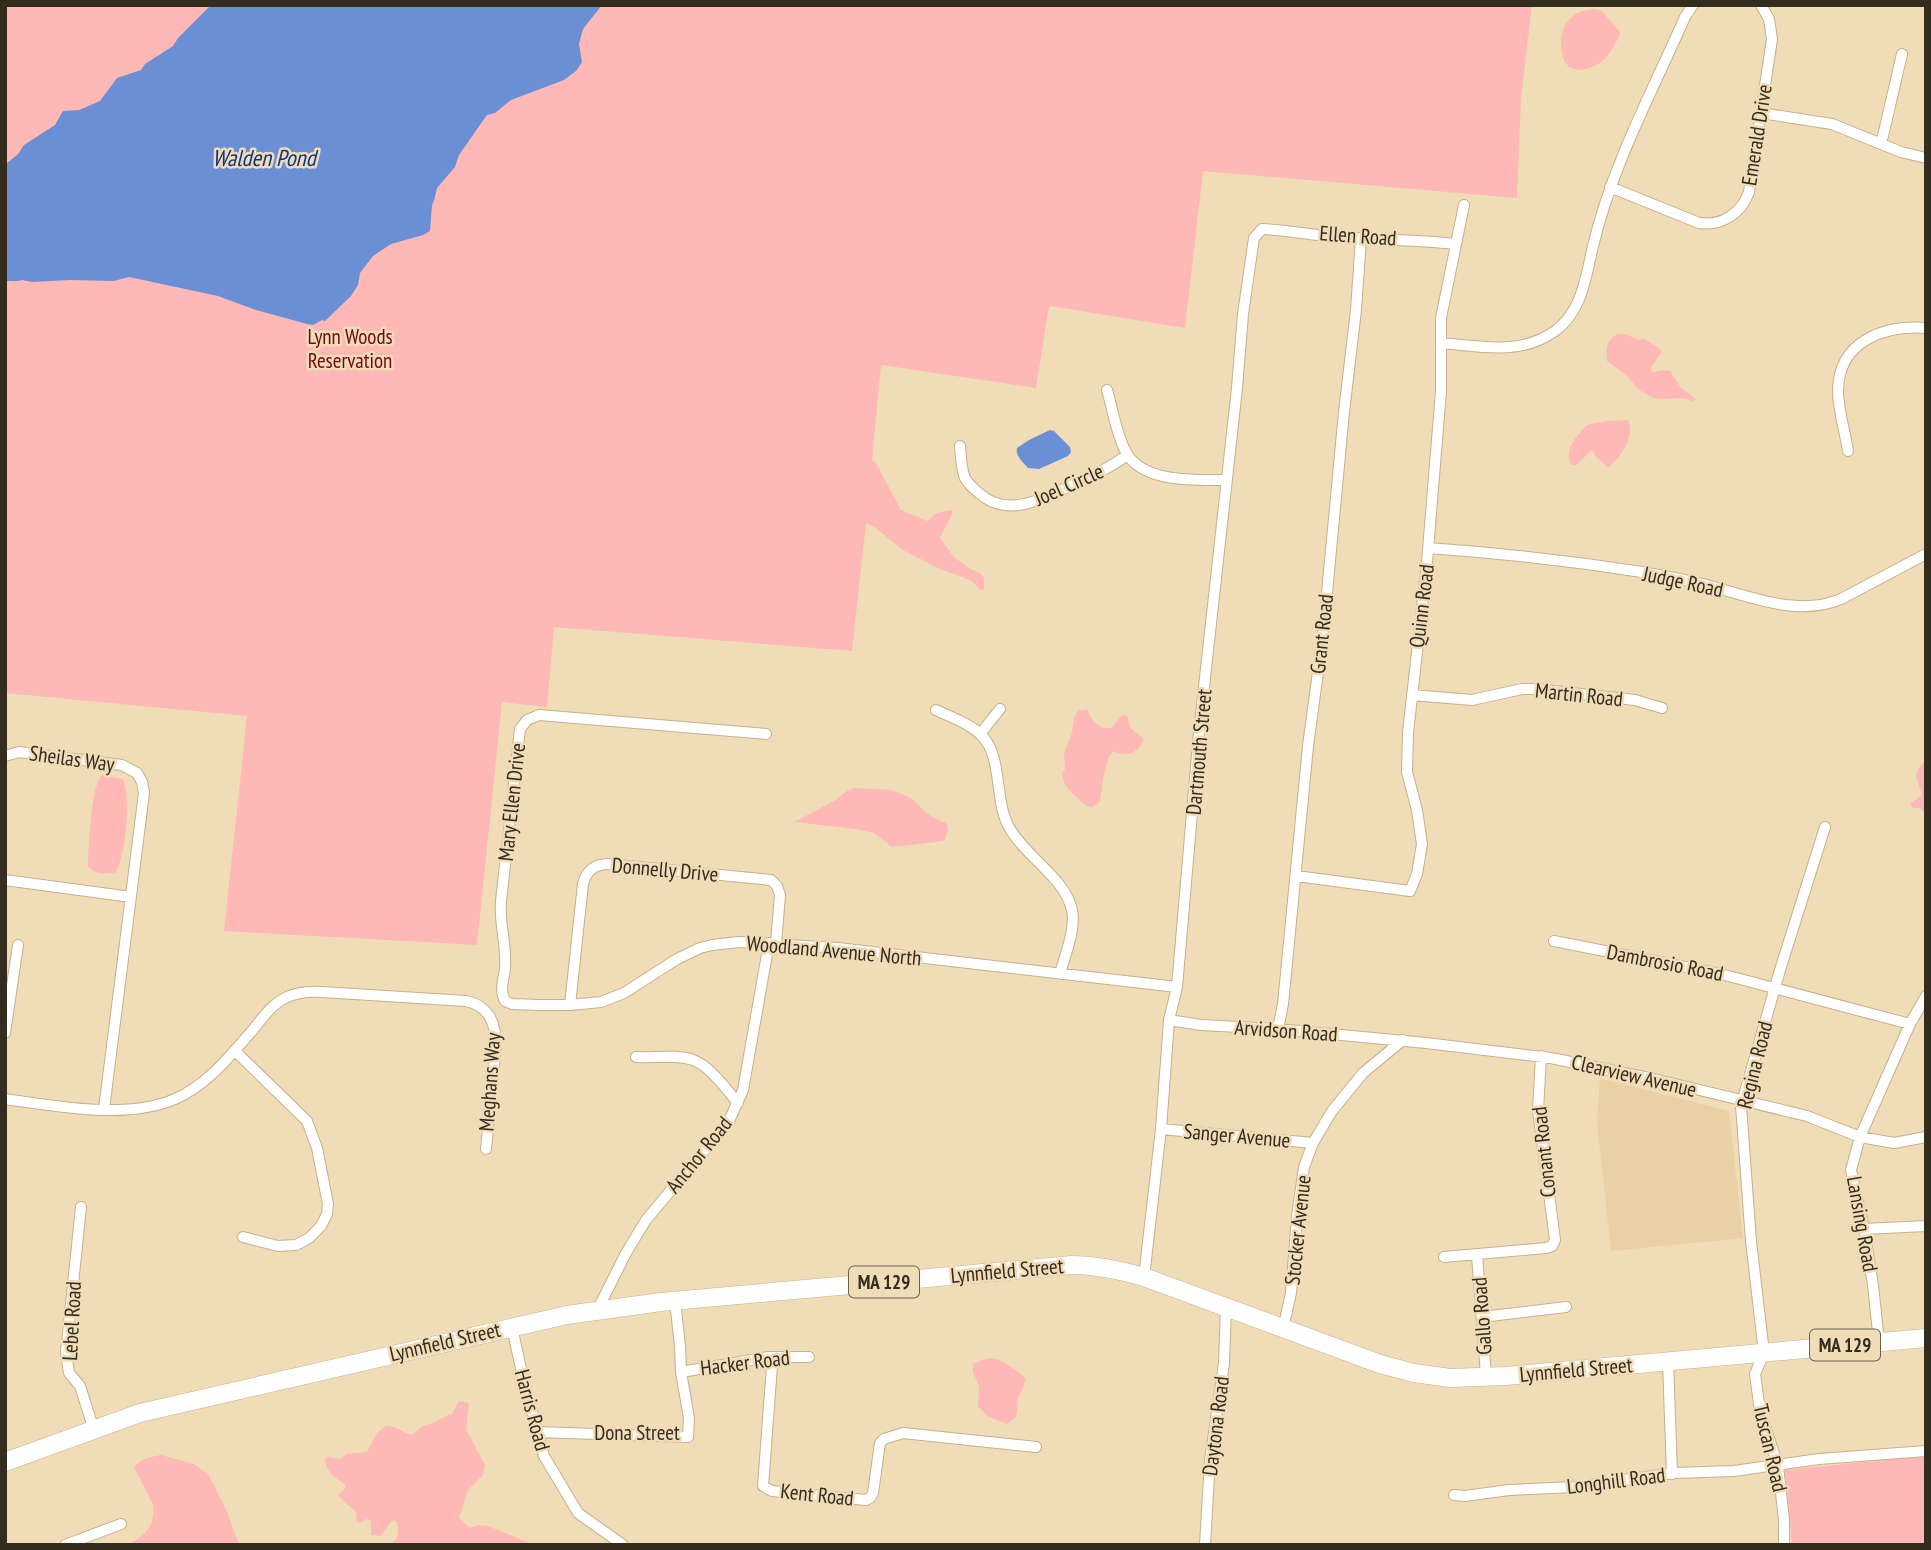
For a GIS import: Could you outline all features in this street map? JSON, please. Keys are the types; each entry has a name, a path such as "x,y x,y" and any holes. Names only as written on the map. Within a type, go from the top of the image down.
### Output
{"main road":[{"name":"Lynnfield Street","path":"5,1462 152,1410 512,1327 597,1311 675,1301 1072,1265 1116,1269 1380,1364 1414,1373 1450,1378 1506,1376 1926,1338"}],"street":[{"path":"1441,343 1506,348 1527,345 1544,339 1558,329 1576,307 1611,187 1693,5"},
{"name":"Emerald Drive","path":"1611,187 1697,223 1712,224 1728,219 1742,205 1749,192 1773,35 1769,19 1761,5"},
{"path":"1880,143 1902,54"},
{"path":"1761,113 1832,124 1901,152 1926,158"},
{"name":"Quinn Road","path":"1296,876 1410,891 1417,874 1422,844 1407,772 1408,733 1428,548 1441,391 1441,318 1464,205"},
{"name":"Ellen Road","path":"1262,229 1348,238 1455,244"},
{"name":"Dartmouth Street","path":"1144,1278 1170,1020 1177,987 1199,732 1243,314 1254,238 1262,229"},
{"name":"Grant Road","path":"1278,1029 1283,1004 1308,746 1323,635 1361,238"},
{"path":"1848,451 1838,390 1840,374 1850,356 1861,343 1877,333 1903,327 1926,328"},
{"path":"1107,390 1127,455 1139,467 1154,474 1194,480 1226,480"},
{"name":"Joel Circle","path":"960,446 964,474 970,484 991,502 1011,505 1026,505 1040,500 1106,469 1127,455"},
{"name":"Judge Road","path":"1428,548 1502,553 1641,572 1682,579 1764,601 1809,606 1841,599 1926,554"},
{"name":"Martin Road","path":"1412,695 1460,701 1522,689 1536,689 1635,700 1662,708"},
{"path":"980,734 1000,709"},
{"path":"936,710 980,734 991,751 1004,815 1011,831 1069,900 1073,922 1060,974"},
{"name":"Mary Ellen Drive","path":"505,1000 502,992 505,942 500,919 501,901 515,766 520,729 524,721 539,715 766,734"},
{"name":"Sheilas Way","path":"5,756 19,752 122,765 137,773 142,782 144,793 104,1109"},
{"name":"Regina Road","path":"1764,1353 1749,1228 1741,1106 1825,827"},
{"name":"Donnelly Drive","path":"570,1005 583,884 589,872 600,865 771,880 780,895 772,943"},
{"path":"5,880 131,897"},
{"name":"Woodland Avenue North","path":"505,1000 515,1004 570,1005 601,1002 624,993 677,959 700,948 726,942 838,948 1177,987"},
{"name":"Dambrosio Road","path":"1554,942 1721,974 1910,1024"},
{"name":"Anchor Road","path":"597,1311 646,1220 729,1121 738,1103 743,1090 772,943"},
{"path":"5,1033 18,945"},
{"name":"Meghans Way","path":"235,1051 274,1006 299,992 479,1005 491,1017 496,1044 486,1149"},
{"name":"Lansing Road","path":"1879,1342 1864,1229 1851,1170 1860,1137 1910,1024 1926,996"},
{"name":"Arvidson Road","path":"1170,1020 1201,1025 1403,1041"},
{"name":"Clearview Avenue","path":"1403,1041 1541,1056 1654,1079 1807,1116 1860,1137 1894,1143 1926,1137"},
{"name":"Stocker Avenue","path":"1283,1329 1291,1293 1304,1167 1313,1143 1332,1111 1363,1073 1403,1041"},
{"path":"5,1099 104,1109 141,1109 173,1100 202,1082 235,1051 307,1121 317,1148 328,1204 321,1226 309,1238 296,1245 278,1246 243,1237"},
{"name":"Conant Road","path":"1477,1255 1552,1247 1555,1240 1538,1110 1541,1056"},
{"path":"636,1057 684,1058 696,1061 707,1069 738,1103"},
{"name":"Sanger Avenue","path":"1161,1129 1313,1143"},
{"name":"Lebel Road","path":"81,1207 66,1352 69,1373 80,1386 94,1430"},
{"path":"1864,1229 1926,1226"},
{"path":"1444,1256 1477,1255"},
{"name":"Gallo Road","path":"1477,1255 1486,1376"},
{"name":"Dona Street","path":"537,1432 688,1437 689,1418 681,1372 675,1301"},
{"path":"1482,1317 1566,1307"},
{"name":"Daytona Road","path":"1205,1545 1210,1460 1224,1363 1226,1308"},
{"name":"Harris Road","path":"512,1327 544,1456 578,1514 624,1545"},
{"name":"Tuscan Road","path":"1764,1353 1755,1374 1760,1411 1778,1466 1784,1545"},
{"name":"Hacker Road","path":"681,1372 769,1357 809,1357"},
{"name":"Kent Road","path":"769,1357 772,1366 763,1486 772,1491 866,1500 873,1493 880,1443 903,1433 1036,1447"},
{"path":"1668,1362 1672,1474"},
{"name":"Longhill Road","path":"1454,1495 1574,1487 1672,1474 1734,1471 1819,1459 1926,1451"},
{"path":"65,1545 121,1524"}],"shaded area":[{"path":"1600,1078 1729,1111 1743,1238 1611,1251 1597,1123"}],"green space":[{"name":"Lynn Woods Reservation","path":"5,5 1532,5 1521,98 1517,198 1203,171 1185,328 1050,306 1036,388 881,365 872,460 901,510 927,521 937,513 951,510 953,512 940,538 954,557 980,573 984,578 984,589 981,590 970,580 938,568 903,550 866,523 852,651 554,627 547,707 502,702 477,945 224,931 247,716 5,693"},
{"path":"1594,9 1602,11 1620,35 1602,62 1586,69 1574,69 1562,56 1563,30 1574,15"},
{"path":"1617,334 1640,340 1643,338 1660,349 1662,352 1650,369 1652,372 1670,371 1681,388 1696,399 1654,398 1639,390 1626,375 1607,361 1607,345"},
{"path":"1628,420 1630,433 1626,446 1608,467 1592,450 1576,465 1570,463 1571,447 1587,425"},
{"path":"1087,709 1094,721 1104,728 1113,727 1121,716 1127,715 1130,728 1144,739 1132,753 1113,751 1103,778 1100,802 1092,807 1086,806 1068,789 1062,773 1065,769 1064,753 1072,733 1074,718 1078,711"},
{"path":"1926,760 1926,815 1920,808 1913,808 1910,804 1922,795 1917,773"},
{"path":"101,775 123,779 127,799 120,863 116,872 109,873 88,867 92,806"},
{"path":"854,788 892,790 911,798 929,815 947,824 948,831 944,841 892,847 874,833 794,822"},
{"path":"991,1358 1010,1366 1026,1379 1018,1399 1016,1417 1007,1424 987,1416 978,1406 979,1386 973,1372 973,1364"},
{"path":"459,1401 469,1403 466,1429 485,1465 483,1475 468,1490 459,1518 470,1528 488,1526 534,1545 389,1545 395,1541 398,1534 395,1520 380,1536 371,1535 371,1521 356,1521 357,1513 337,1495 346,1485 329,1471 325,1459 327,1457 341,1459 346,1454 367,1452 378,1432 386,1426 413,1435 423,1427 452,1414"},
{"path":"161,1455 194,1464 208,1474 226,1509 239,1545 127,1545 148,1530 153,1519 153,1505 134,1467 143,1460"},
{"path":"1926,1456 1926,1545 1792,1545 1785,1470"}],"water":[{"name":"Walden Pond","path":"211,5 602,5 583,29 579,44 582,62 576,71 564,80 511,100 495,113 487,115 459,155 455,167 437,188 432,205 430,231 391,244 373,256 360,273 358,285 351,296 325,321 307,324 218,296 129,277 114,281 5,281 5,165 24,145 55,125 63,111 79,110 100,101 117,78 141,70 145,64 173,46"},
{"path":"1050,430 1070,447 1071,452 1068,456 1039,469 1028,468 1018,456 1017,448"}]}
